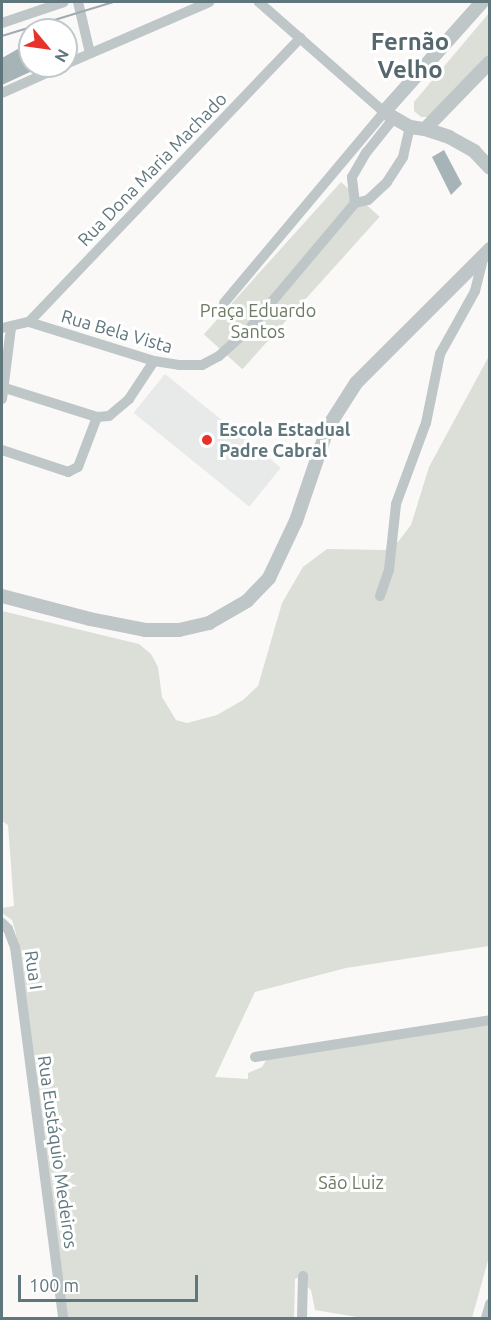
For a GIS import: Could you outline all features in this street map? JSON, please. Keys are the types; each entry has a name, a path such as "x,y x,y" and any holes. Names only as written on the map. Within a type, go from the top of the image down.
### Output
{"street":[{"path":"2,23 64,2"},
{"path":"78,2 90,53"},
{"path":"78,58 209,2"},
{"path":"259,2 388,115 410,127 425,129 474,151 489,168"},
{"path":"224,303 388,115 482,2"},
{"name":"Rua Dona Maria Machado","path":"28,322 300,39"},
{"path":"425,129 489,62"},
{"path":"2,93 35,78"},
{"path":"388,115 352,177 355,203 368,200 387,183 403,157 410,127"},
{"name":"Rua Bela Vista","path":"28,322 154,361 178,365 202,365 219,356 249,329 355,203"},
{"path":"2,596 90,619 145,630 179,630 209,623 247,601 269,578 296,521 328,427 356,383 486,254"},
{"path":"381,596 389,570 396,504 426,423 440,354 476,291 486,254"},
{"path":"28,322 6,328 3,393 97,417 109,416 118,411 129,399 154,361"},
{"path":"2,450 68,472 78,467 97,417"},
{"name":"Rua I","path":"2,923 8,929 15,947 24,1026"},
{"path":"255,1057 489,1020"},
{"name":"Rua Eustáquio Medeiros","path":"24,1026 63,1318"},
{"path":"302,1318 303,1276"},
{"path":"486,1318 489,1304"}],"shaded area":[{"name":"Escola Estadual Padre Cabral","path":"165,374 281,468 249,507 134,413"}],"green space":[{"path":"489,13 489,55 429,117 421,117 414,111 414,102"},
{"name":"Praça Eduardo Santos","path":"341,182 380,217 242,369 204,334"},
{"name":"São Luiz","path":"489,356 489,946 346,968 255,992 215,1077 248,1079 248,1073 262,1067 267,1059 489,1024 489,1257 472,1318 363,1318 315,1310 308,1280 302,1276 295,1279 294,1318 67,1318 16,934 12,920 2,913 2,908 14,906 8,825 2,821 2,611 139,644 151,654 158,667 162,697 176,720 187,723 217,715 243,700 258,686 282,603 303,567 327,549 384,550 394,547 411,525 429,467"}],"building":[{"path":"18,49 18,78 2,85 2,58"},
{"path":"444,150 462,184 451,195 432,157"}],"tram line":[{"path":"2,36 114,2"}],"place":[{"name":"Escola Estadual Padre Cabral","path":"207,440"}],"district":[{"name":"Fernão Velho","path":"410,56"}]}
